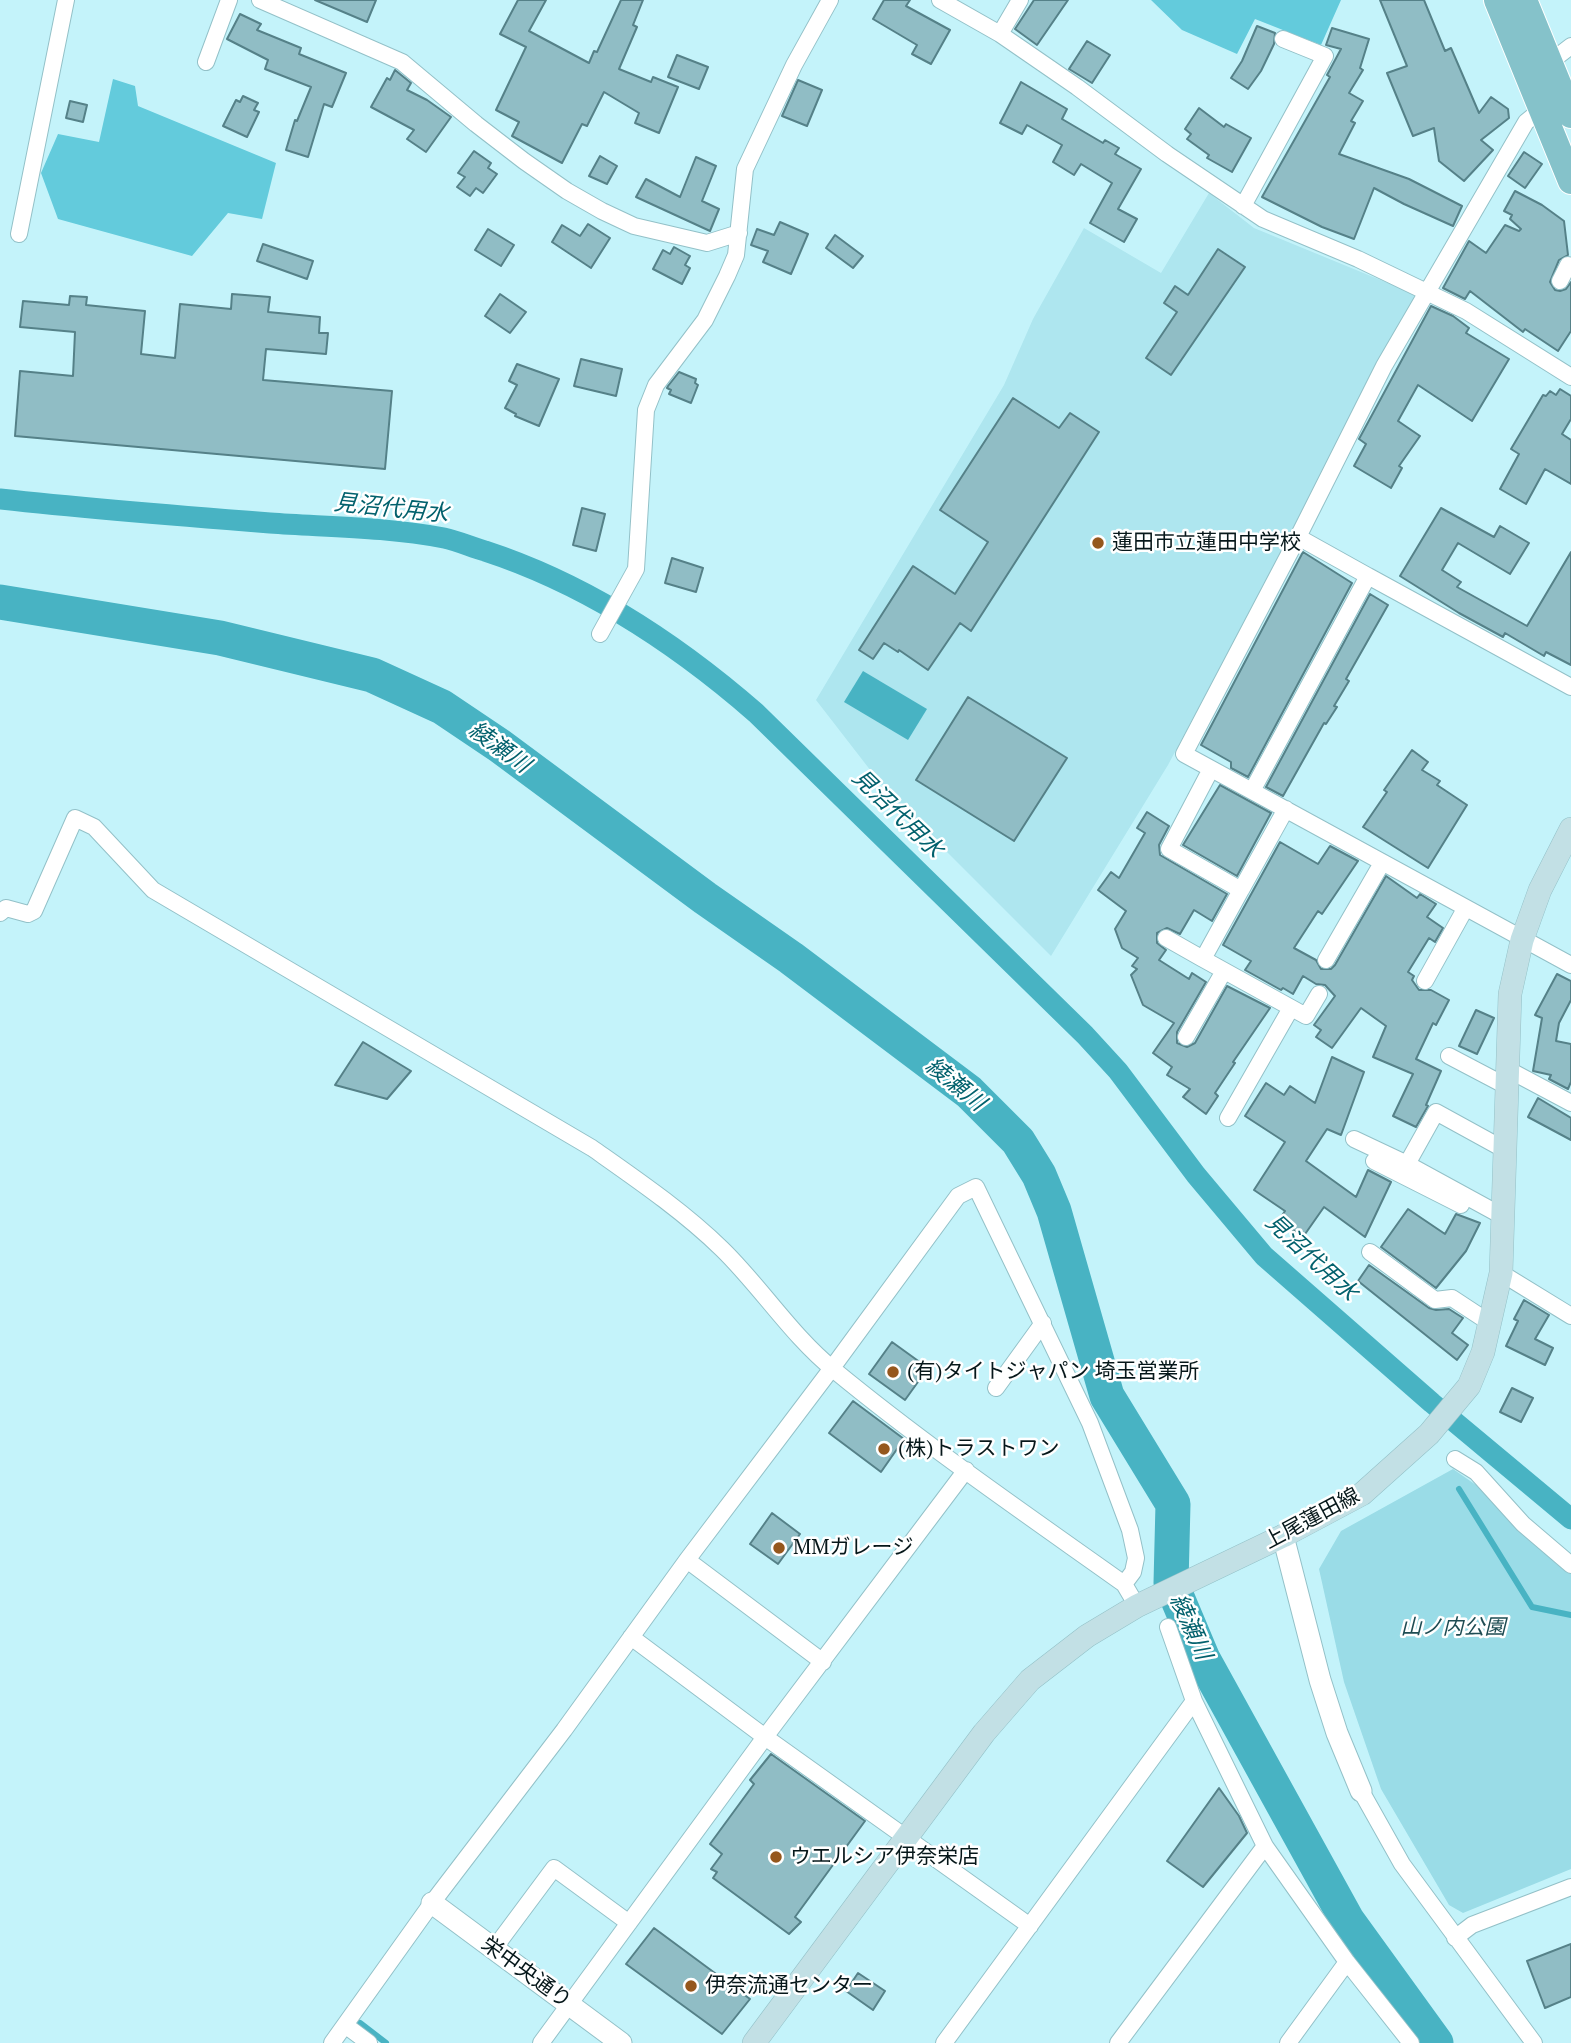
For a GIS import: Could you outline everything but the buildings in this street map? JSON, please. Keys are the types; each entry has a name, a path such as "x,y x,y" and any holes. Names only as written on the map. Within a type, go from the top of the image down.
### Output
{"main road":[{"path":"1497,0 1571,181"},
{"path":"1524,0 1571,115"},
{"name":"上尾蓮田線","path":"754,2043 984,1733 1030,1680 1087,1636 1137,1606 1283,1536 1362,1494 1429,1434 1463,1394 1477,1369 1501,1273 1510,994 1522,940 1540,890 1571,829"}],"street":[{"path":"19,234 66,0"},
{"path":"206,62 229,0"},
{"path":"260,0 402,62 475,124 524,161 602,211 634,226 707,243 739,233"},
{"path":"603,628 636,569 646,410 664,371 705,320 736,255 745,169 794,65 830,0"},
{"path":"940,0 1000,34 1263,219 1427,291 1466,311 1571,377"},
{"path":"1000,34 1020,0"},
{"path":"1243,206 1325,56 1283,39"},
{"path":"1549,63 1571,46"},
{"path":"1542,109 1526,122 1384,366 1184,754 1571,965"},
{"path":"1560,281 1569,265 1571,266"},
{"path":"1298,537 1571,687"},
{"path":"1252,791 1368,576"},
{"path":"1211,769 1168,849 1241,890"},
{"path":"1203,959 1286,809"},
{"path":"0,913 6,908 28,914 34,911 75,818 94,827 153,890 592,1148 621,1169 721,1248 795,1332 832,1368 966,1470 1124,1584 1137,1606"},
{"path":"1326,960 1382,863"},
{"path":"1425,981 1465,909"},
{"path":"1166,938 1306,1016 1319,994"},
{"path":"1186,1037 1224,971"},
{"path":"1228,1118 1291,1008"},
{"path":"1450,1056 1571,1103"},
{"path":"1407,1164 1436,1112 1507,1150"},
{"path":"1354,1139 1407,1164 1503,1223"},
{"path":"1374,1161 1503,1223"},
{"path":"332,2043 432,1903 564,1730 958,1196 976,1187 1090,1423 1130,1530 1136,1558 1133,1572 1124,1584"},
{"path":"1370,1252 1435,1300 1452,1298 1490,1323"},
{"path":"1501,1273 1571,1316"},
{"path":"996,1388 1043,1323"},
{"path":"1455,1459 1476,1472 1523,1524 1571,1564"},
{"path":"541,2043 765,1737 966,1470"},
{"path":"1283,1536 1320,1680 1361,1791 1402,1864 1534,2043"},
{"path":"687,1560 822,1662"},
{"path":"1168,1627 1194,1701 1265,1846 1347,1962 1411,2043"},
{"path":"631,1637 765,1737 1030,1926"},
{"path":"944,2043 1194,1701"},
{"path":"1118,2043 1265,1846"},
{"path":"493,1950 554,1868 629,1923"},
{"path":"1455,1938 1472,1925 1571,1887"},
{"name":"栄中央通り","path":"432,1903 621,2043"},
{"path":"1288,2043 1347,1962"},
{"path":"345,2025 369,2043"}],"shaded area":[{"path":"1151,0 1341,0 1321,45 1255,19 1237,54 1182,30"},
{"path":"113,79 135,86 138,106 276,163 262,219 228,213 192,256 58,219 41,173 58,134 99,142"},
{"name":"蓮田市立蓮田中学校","path":"1209,193 1254,228 1417,295 1168,765 1051,956 888,793 816,700 1004,385 1033,319 1084,228 1161,273"},
{"path":"863,671 927,709 908,740 844,702"}],"green space":[{"name":"山ノ内公園","path":"1453,1469 1476,1485 1509,1519 1571,1572 1571,1869 1463,1913 1449,1905 1381,1789 1344,1682 1319,1569 1341,1531"}],"waterway":[{"name":"見沼代用水","path":"0,499 202,518 379,529 444,538 522,565 629,618 695,663 756,713 1085,1035 1118,1071 1196,1175 1264,1256 1432,1403 1571,1519"},
{"name":"綾瀬川","path":"0,602 220,638 372,675 442,707 500,746 705,898 791,958 969,1092 1018,1141 1039,1175 1054,1211 1107,1396 1173,1504 1171,1583 1203,1659 1347,1920 1436,2043"},
{"path":"1459,1489 1532,1607 1571,1615"},
{"path":"360,2023 386,2043"}],"place":[{"name":"蓮田市立蓮田中学校","path":"1098,543"},
{"name":"(有)タイトジャパン 埼玉営業所","path":"893,1372"},
{"name":"(株)トラストワン","path":"884,1449"},
{"name":"MMガレージ","path":"779,1548"},
{"name":"ウエルシア伊奈栄店","path":"776,1857"},
{"name":"伊奈流通センター","path":"691,1986"}]}
